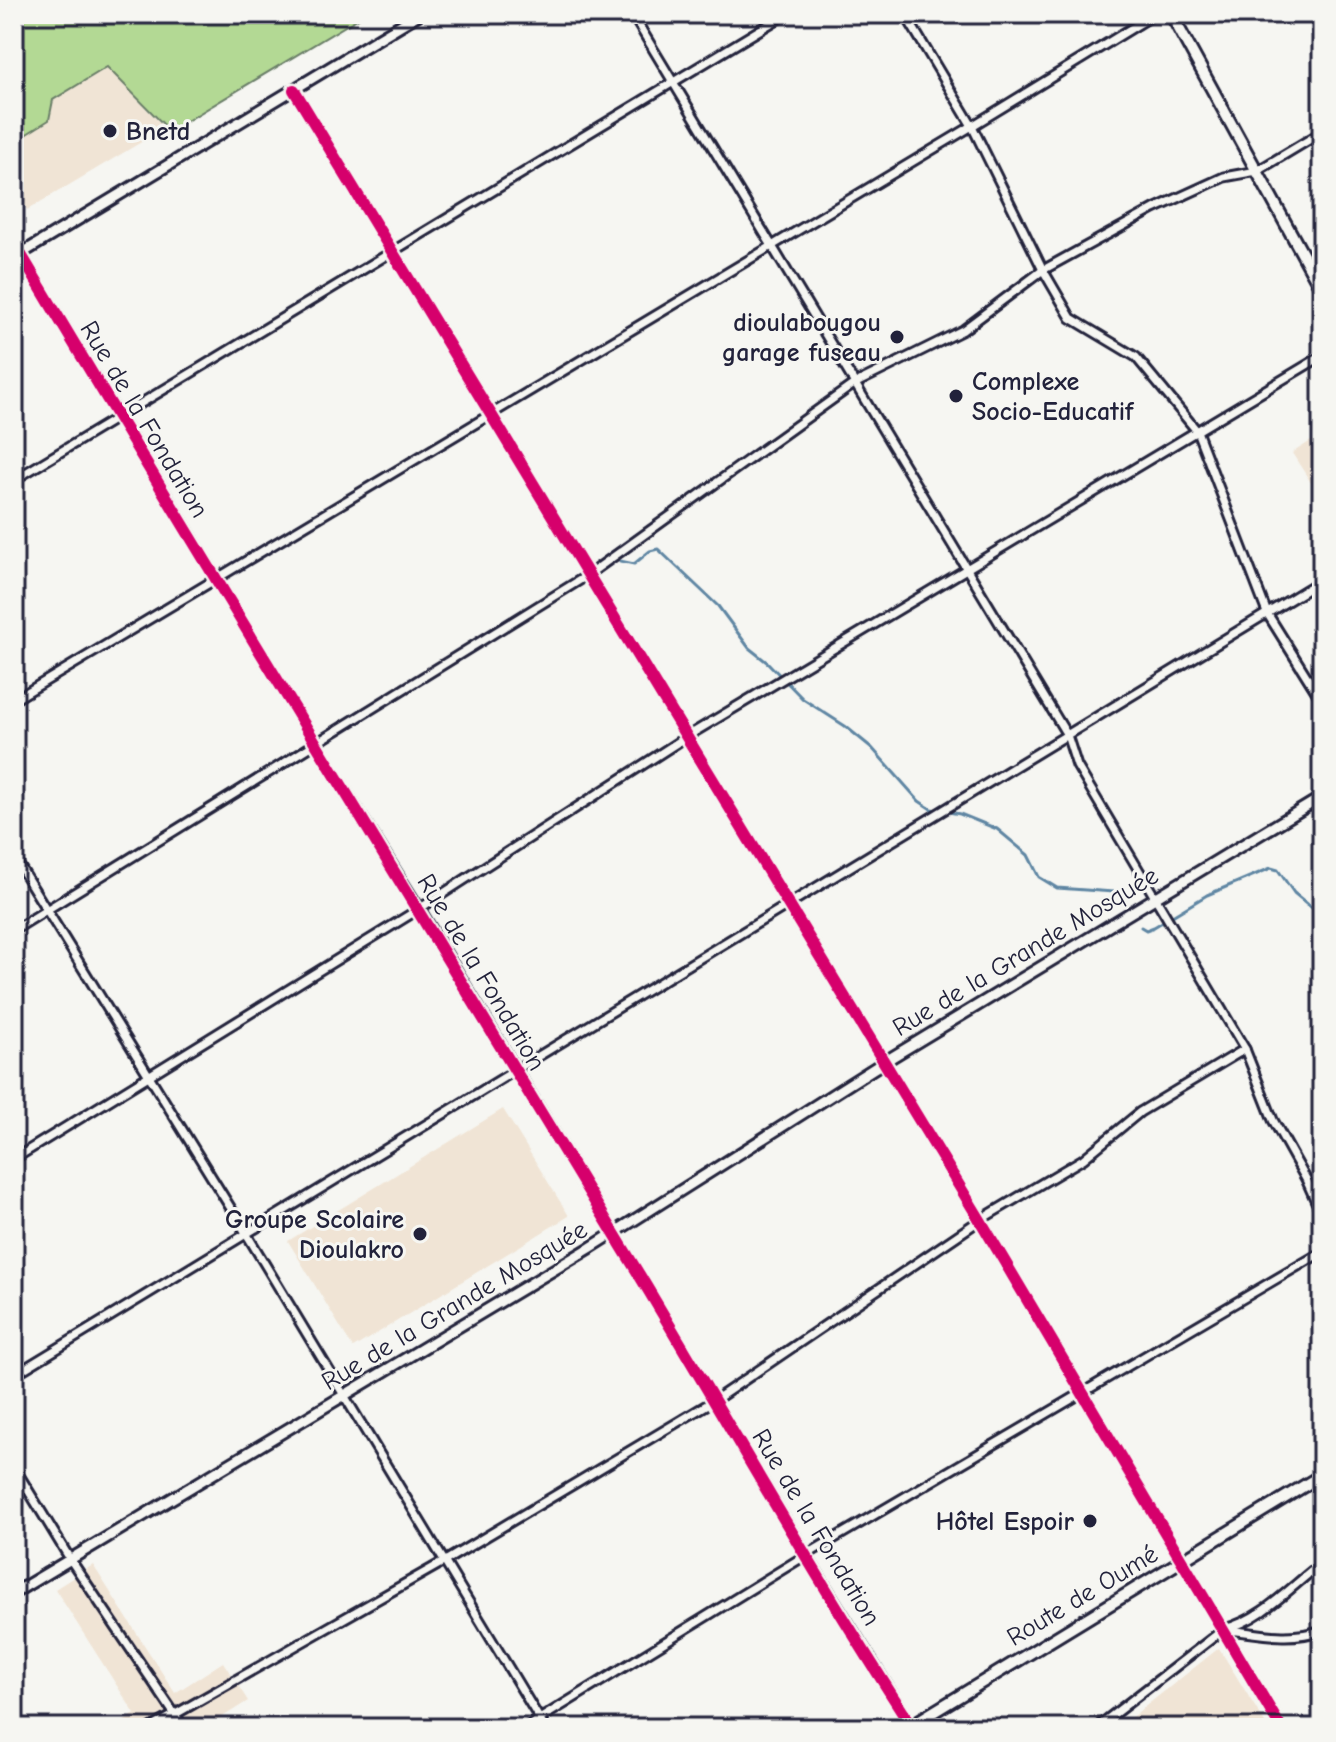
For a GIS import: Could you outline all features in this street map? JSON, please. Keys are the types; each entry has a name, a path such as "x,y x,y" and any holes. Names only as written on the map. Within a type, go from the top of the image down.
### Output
{"main road":[{"path":"1171,14 1322,290"},
{"name":"Route de Oumé","path":"910,1727 1322,1475"}],"street":[{"path":"17,256 419,14"},
{"path":"632,14 1067,735 1077,766 1215,1004 1245,1049 1273,1120 1322,1215"},
{"path":"14,480 786,14"},
{"path":"905,14 972,126 1043,270 1071,318 1136,357 1197,431 1267,613 1322,701"},
{"path":"14,700 1155,14"},
{"path":"294,90 980,1220 1281,1728"},
{"path":"14,930 588,575 854,384 963,330 1043,270 1168,202 1224,177 1257,171 1322,132"},
{"name":"Rue de la Fondation","path":"14,243 17,256 119,417 419,909 910,1727"},
{"path":"14,1159 419,909 686,737 1322,356"},
{"path":"14,1375 1322,580"},
{"name":"Rue de la Grande Mosquée","path":"14,1593 614,1233 884,1062 1322,797"},
{"path":"14,857 545,1728"},
{"path":"151,1728 445,1561 715,1400 980,1220 1083,1159 1140,1112 1245,1049"},
{"path":"525,1728 806,1555 1322,1252"},
{"path":"14,1467 70,1559 184,1728"},
{"path":"1096,1728 1224,1629 1237,1626 1259,1613 1322,1563"},
{"path":"1224,1629 1287,1637 1305,1636 1322,1630"}],"shaded area":[{"path":"107,67 165,128 27,210 14,188 14,142 49,120 53,100"},
{"path":"1322,434 1322,500 1292,453"},
{"name":"Groupe Scolaire Dioulakro","path":"503,1109 569,1216 353,1348 288,1241"},
{"path":"93,1565 175,1693 223,1662 248,1701 205,1728 114,1728 135,1714 55,1589"},
{"path":"1219,1648 1268,1728 1118,1728"}],"green space":[{"path":"14,14 365,14 170,131 107,67 53,100 49,120 14,142"}],"waterway":[{"path":"620,561 634,564 650,551 658,549 718,606 749,648 803,699 872,748 919,801 931,809 960,814 997,829 1028,855 1039,877 1057,888 1114,892 1122,896 1126,903"},
{"path":"1141,927 1146,930 1154,927 1207,895 1271,868 1278,870 1294,893 1322,916"}],"cycle path":[{"path":"294,90 980,1220 1281,1728"},
{"path":"14,243 913,1728"}],"place":[{"name":"Bnetd","path":"110,131"},
{"name":"dioulabougou garage fuseau","path":"897,337"},
{"name":"Complexe Socio-Educatif","path":"956,396"},
{"name":"Groupe Scolaire Dioulakro","path":"420,1234"},
{"name":"Hôtel Espoir","path":"1090,1521"}]}
